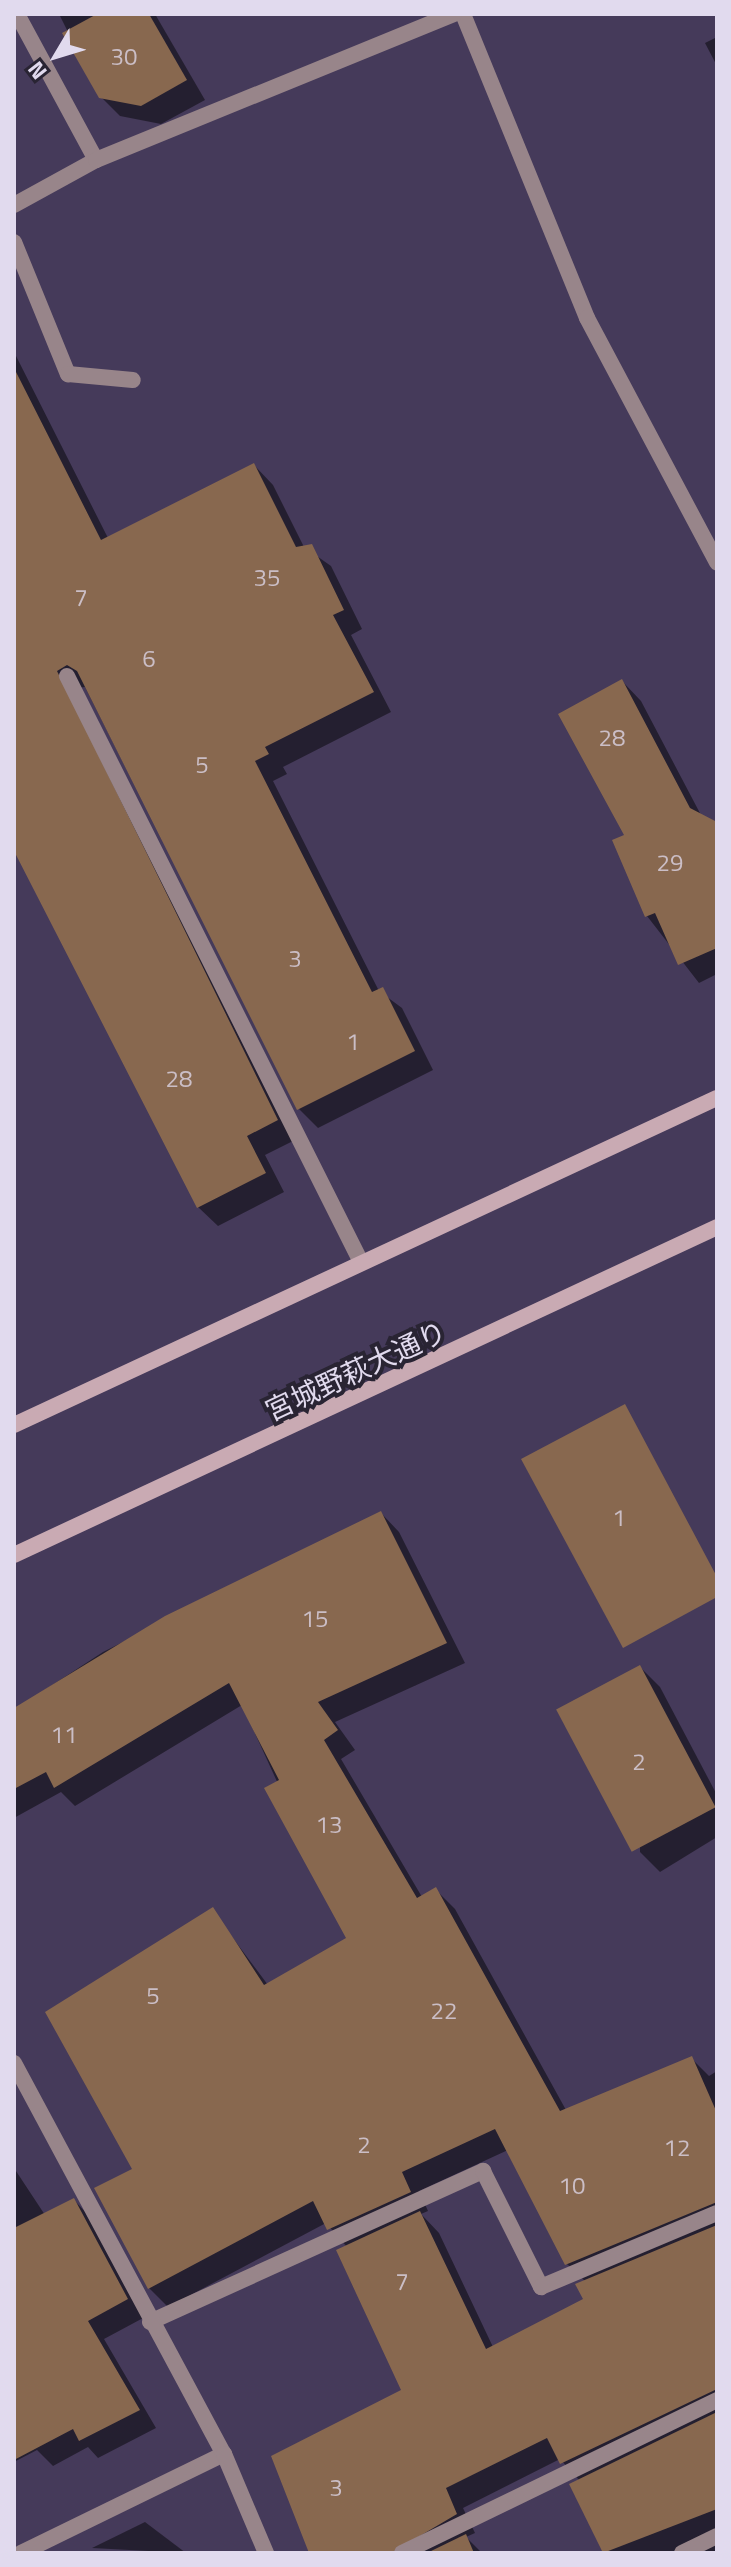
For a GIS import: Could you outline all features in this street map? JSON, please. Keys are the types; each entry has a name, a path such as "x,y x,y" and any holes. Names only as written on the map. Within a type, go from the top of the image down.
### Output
{"street":[{"path":"17,14 96,160"},
{"path":"14,205 96,160 454,14"},
{"path":"463,14 587,318 717,563"},
{"path":"14,242 68,374 133,380"},
{"path":"67,676 361,1262"},
{"path":"14,1425 717,1098"},
{"name":"宮城野萩大通り","path":"14,1555 717,1227"},
{"path":"14,2063 150,2322 224,2454 266,2553"},
{"path":"150,2322 483,2171 541,2287 717,2213"},
{"path":"402,2553 717,2400"},
{"path":"21,2553 224,2454"},
{"path":"682,2553 717,2536"}],"building":[{"path":"97,14 149,14 187,80 141,106 99,98 62,33"},
{"path":"14,368 101,540 254,463 296,547 312,544 344,610 333,615 374,692 265,747 269,754 255,761 372,992 383,987 415,1051 297,1110 77,671 67,665 57,671 278,1120 247,1136 266,1173 197,1208 14,851"},
{"path":"622,679 690,808 717,822 717,948 678,965 655,913 645,917 612,840 624,835 558,714"},
{"path":"625,1404 717,1577 717,1597 623,1648 521,1459"},
{"path":"381,1511 447,1643 318,1702 338,1730 324,1740 417,1898 436,1887 560,2111 692,2056 717,2113 717,2202 565,2265 495,2129 402,2172 411,2192 327,2230 313,2201 148,2289 94,2188 132,2169 45,2012 213,1907 264,1985 346,1938 264,1788 279,1780 229,1683 54,1788 46,1772 14,1789 14,1708 165,1616"},
{"path":"640,1665 716,1807 632,1852 556,1710"},
{"path":"74,2198 128,2299 88,2321 140,2410 79,2441 73,2429 14,2460 14,2228"},
{"path":"420,2211 486,2349 583,2299 575,2284 717,2225 717,2389 560,2464 547,2438 446,2488 457,2514 391,2553 309,2553 271,2456 401,2390 336,2250"},
{"path":"717,2412 717,2509 603,2553 569,2484"},
{"path":"466,2534 474,2553 427,2553"}]}
